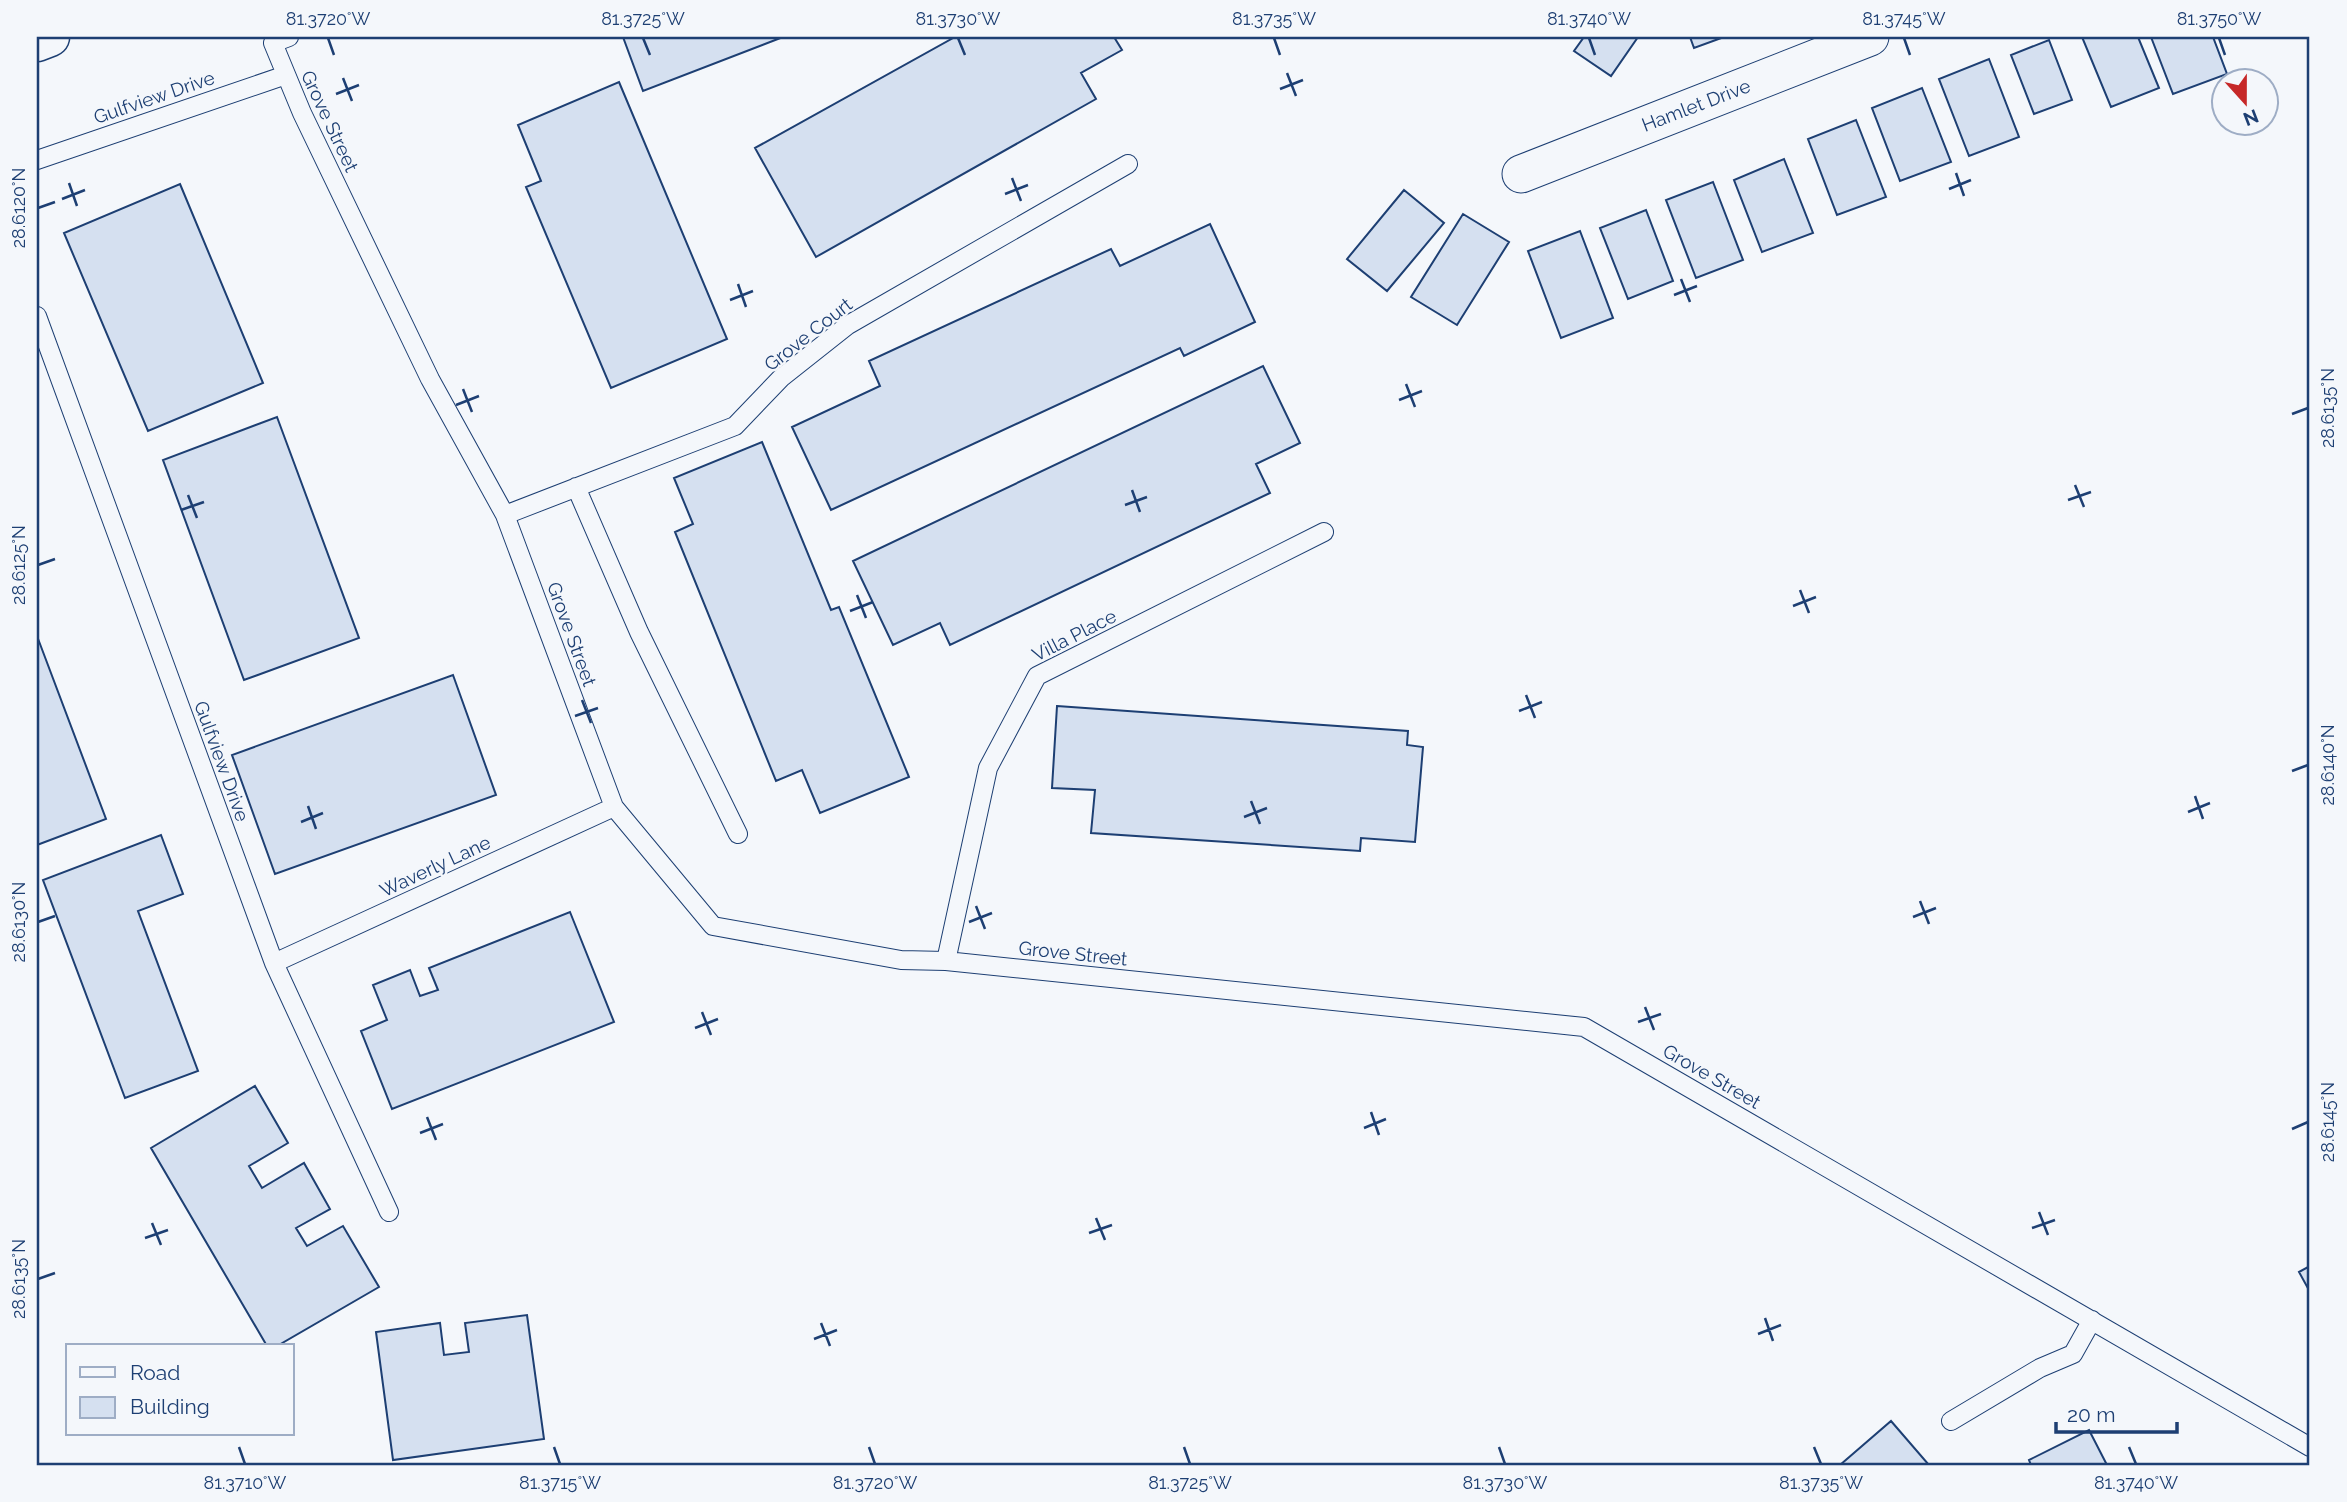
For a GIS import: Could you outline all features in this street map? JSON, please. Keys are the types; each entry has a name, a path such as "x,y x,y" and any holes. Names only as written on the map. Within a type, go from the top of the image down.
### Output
{"street":[{"path":"37,42 51,37"},
{"name":"Hamlet Drive","path":"1521,174 1870,37"}],"lane":[{"name":"Grove Street","path":"281,40 286,75 302,113 430,379 505,515 614,807 713,926 901,960 946,961 1584,1027 2310,1447"},
{"name":"Gulfview Drive","path":"37,160 286,75"},
{"name":"Grove Court","path":"505,515 736,426 781,378 849,325 1128,164"},
{"name":"Gulfview Drive","path":"37,316 274,964 389,1212"},
{"path":"576,487 639,632 738,834"},
{"name":"Villa Place","path":"946,961 988,768 1037,676 1324,532"},
{"name":"Waverly Lane","path":"274,964 614,807"},
{"path":"1951,1421 2040,1368 2073,1354 2092,1320"}],"building":[{"path":"623,37 783,37 643,91"},
{"path":"955,37 1114,37 1122,50 1081,73 1096,99 816,257 755,148"},
{"path":"1584,37 1638,37 1611,76 1574,51"},
{"path":"1690,37 1724,37 1694,48"},
{"path":"2082,37 2138,37 2159,88 2111,107"},
{"path":"2151,37 2213,37 2224,66 2210,66 2210,80 2173,94"},
{"path":"2049,40 2072,100 2034,114 2011,55"},
{"path":"1989,59 2019,137 1969,156 1939,79"},
{"path":"619,82 727,339 611,388 526,187 541,181 518,125"},
{"path":"1922,88 1951,162 1900,181 1872,108"},
{"path":"1856,120 1886,197 1837,215 1808,139"},
{"path":"1784,159 1813,233 1762,252 1734,180"},
{"path":"1713,182 1743,260 1696,278 1666,200"},
{"path":"180,184 263,383 148,431 64,233"},
{"path":"1404,190 1444,223 1387,291 1347,259"},
{"path":"1646,210 1673,281 1628,299 1600,228"},
{"path":"1463,214 1509,242 1457,325 1411,297"},
{"path":"1210,224 1255,322 1184,356 1180,348 831,510 792,427 880,386 869,361 1111,249 1120,266"},
{"path":"1580,231 1613,318 1561,338 1528,251"},
{"path":"1263,366 1300,443 1256,464 1270,493 950,645 940,623 893,645 853,561"},
{"path":"277,417 359,638 244,680 163,460"},
{"path":"762,442 831,610 839,607 909,777 820,813 802,770 776,781 675,532 693,524 674,478"},
{"path":"37,636 106,819 37,845"},
{"path":"453,675 496,795 275,874 232,755"},
{"path":"1057,706 1408,731 1407,745 1423,747 1415,842 1361,838 1360,851 1091,833 1095,790 1052,788"},
{"path":"161,835 183,894 138,911 198,1071 125,1098 43,880"},
{"path":"570,912 614,1022 392,1109 361,1031 387,1020 373,985 410,970 420,996 438,990 429,968"},
{"path":"255,1086 288,1143 249,1166 262,1188 304,1163 330,1209 296,1228 307,1246 343,1226 379,1287 280,1344 266,1344 151,1148"},
{"path":"2310,1266 2310,1292 2299,1272"},
{"path":"527,1315 544,1439 393,1460 376,1332 440,1323 444,1355 469,1352 465,1323"},
{"path":"1891,1421 1929,1465 1840,1465"},
{"path":"2089,1430 2107,1465 2031,1465 2029,1460"}]}
